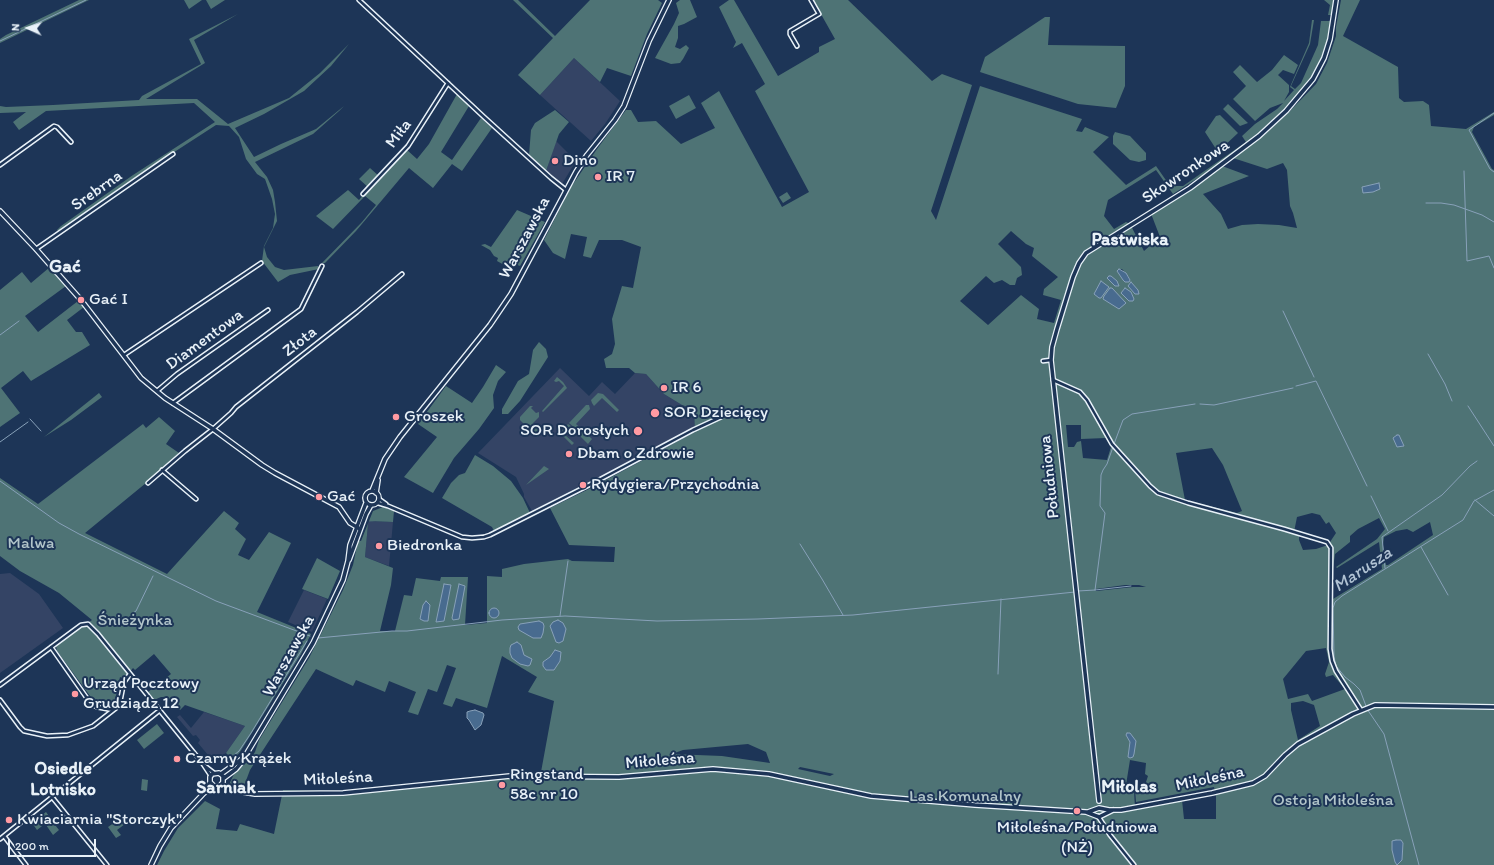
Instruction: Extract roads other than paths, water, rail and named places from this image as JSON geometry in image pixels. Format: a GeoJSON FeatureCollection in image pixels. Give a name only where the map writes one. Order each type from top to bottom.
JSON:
{"type":"FeatureCollection","features":[{"type":"Feature","properties":{"kind":"street"},"geometry":{"type":"LineString","coordinates":[[359,0],[551,178],[566,190]]}},
{"type":"Feature","properties":{"kind":"street","name":"Warszawska"},"geometry":{"type":"LineString","coordinates":[[372,491],[385,459],[400,437],[502,308],[582,163],[624,106],[649,41],[669,0]]}},
{"type":"Feature","properties":{"kind":"street"},"geometry":{"type":"LineString","coordinates":[[797,46],[790,34],[790,31],[818,14],[811,0]]}},
{"type":"Feature","properties":{"kind":"street","name":"Skowronkowa"},"geometry":{"type":"LineString","coordinates":[[1051,360],[1052,344],[1069,290],[1079,263],[1086,253],[1191,188],[1236,154],[1286,111],[1313,79],[1320,67],[1328,49],[1336,0]]}},
{"type":"Feature","properties":{"kind":"street","name":"Miła"},"geometry":{"type":"LineString","coordinates":[[363,194],[408,146],[448,83]]}},
{"type":"Feature","properties":{"kind":"street"},"geometry":{"type":"LineString","coordinates":[[0,165],[56,126],[71,142]]}},
{"type":"Feature","properties":{"kind":"street","name":"Srebrna"},"geometry":{"type":"LineString","coordinates":[[36,249],[173,154]]}},
{"type":"Feature","properties":{"kind":"street"},"geometry":{"type":"LineString","coordinates":[[0,211],[81,300],[141,378],[173,403],[213,429],[274,473],[336,505],[350,523],[358,528]]}},
{"type":"Feature","properties":{"kind":"street"},"geometry":{"type":"LineString","coordinates":[[124,355],[261,263]]}},
{"type":"Feature","properties":{"kind":"street"},"geometry":{"type":"LineString","coordinates":[[173,403],[301,309],[322,266]]}},
{"type":"Feature","properties":{"kind":"street","name":"Złota"},"geometry":{"type":"LineString","coordinates":[[148,483],[213,429],[236,407],[357,312],[402,274]]}},
{"type":"Feature","properties":{"kind":"street","name":"Diamentowa"},"geometry":{"type":"LineString","coordinates":[[157,391],[177,374],[268,310]]}},
{"type":"Feature","properties":{"kind":"street"},"geometry":{"type":"LineString","coordinates":[[1043,361],[1051,360]]}},
{"type":"Feature","properties":{"kind":"street","name":"Południowa"},"geometry":{"type":"LineString","coordinates":[[1051,360],[1099,801]]}},
{"type":"Feature","properties":{"kind":"street"},"geometry":{"type":"LineString","coordinates":[[1052,380],[1080,392],[1087,400],[1112,444],[1150,486],[1158,492],[1188,503],[1316,538],[1327,542],[1330,545],[1330,649],[1332,661],[1336,671],[1363,709]]}},
{"type":"Feature","properties":{"kind":"street"},"geometry":{"type":"LineString","coordinates":[[378,501],[371,505],[366,503],[366,495],[372,491],[376,493],[378,501],[455,535],[472,538],[484,537],[599,480],[692,430],[721,417]]}},
{"type":"Feature","properties":{"kind":"street"},"geometry":{"type":"LineString","coordinates":[[162,470],[196,499]]}},
{"type":"Feature","properties":{"kind":"street","name":"Warszawska"},"geometry":{"type":"LineString","coordinates":[[376,493],[379,473]]}},
{"type":"Feature","properties":{"kind":"street","name":"Warszawska"},"geometry":{"type":"LineString","coordinates":[[358,528],[366,503]]}},
{"type":"Feature","properties":{"kind":"street","name":"Warszawska"},"geometry":{"type":"LineString","coordinates":[[223,782],[236,769],[314,643],[340,586],[348,561],[350,545],[371,505]]}},
{"type":"Feature","properties":{"kind":"street"},"geometry":{"type":"LineString","coordinates":[[0,685],[81,625],[86,624],[92,627],[203,764],[213,774],[221,774],[223,782],[204,793],[171,828],[151,865]]}},
{"type":"Feature","properties":{"kind":"street"},"geometry":{"type":"LineString","coordinates":[[51,647],[91,704],[97,707],[113,710]]}},
{"type":"Feature","properties":{"kind":"street"},"geometry":{"type":"LineString","coordinates":[[0,700],[21,729],[27,732],[47,736],[74,734],[93,726],[113,710],[119,703],[124,682],[130,674]]}},
{"type":"Feature","properties":{"kind":"street","name":"Miłoleśna"},"geometry":{"type":"LineString","coordinates":[[1113,810],[1212,793],[1253,783],[1265,776],[1298,744],[1363,709],[1379,704],[1494,707]]}},
{"type":"Feature","properties":{"kind":"street"},"geometry":{"type":"LineString","coordinates":[[0,839],[160,710]]}},
{"type":"Feature","properties":{"kind":"street","name":"Warszawska"},"geometry":{"type":"LineString","coordinates":[[221,774],[243,758]]}},
{"type":"Feature","properties":{"kind":"street","name":"Miłoleśna"},"geometry":{"type":"LineString","coordinates":[[223,782],[234,790],[256,794],[343,793],[510,776],[619,777],[713,769],[769,774],[871,796],[975,805],[1086,812]]}},
{"type":"Feature","properties":{"kind":"street"},"geometry":{"type":"LineString","coordinates":[[204,793],[213,774]]}},
{"type":"Feature","properties":{"kind":"street"},"geometry":{"type":"LineString","coordinates":[[210,782],[214,786]]}},
{"type":"Feature","properties":{"kind":"street"},"geometry":{"type":"LineString","coordinates":[[52,797],[107,865]]}},
{"type":"Feature","properties":{"kind":"street"},"geometry":{"type":"LineString","coordinates":[[1099,801],[1104,824]]}},
{"type":"Feature","properties":{"kind":"street"},"geometry":{"type":"LineString","coordinates":[[1097,816],[1100,809]]}},
{"type":"Feature","properties":{"kind":"street"},"geometry":{"type":"LineString","coordinates":[[1086,812],[1100,809],[1113,810]]}},
{"type":"Feature","properties":{"kind":"street"},"geometry":{"type":"LineString","coordinates":[[1097,816],[1113,810]]}},
{"type":"Feature","properties":{"kind":"street"},"geometry":{"type":"LineString","coordinates":[[1086,812],[1097,816],[1134,865]]}},
{"type":"Feature","properties":{"kind":"street"},"geometry":{"type":"LineString","coordinates":[[4,836],[26,865]]}},
{"type":"Feature","properties":{"kind":"waterway"},"geometry":{"type":"LineString","coordinates":[[0,41],[86,0]]}},
{"type":"Feature","properties":{"kind":"waterway"},"geometry":{"type":"LineString","coordinates":[[1494,113],[1469,130],[1490,169],[1494,172]]}},
{"type":"Feature","properties":{"kind":"waterway"},"geometry":{"type":"LineString","coordinates":[[1464,171],[1467,261],[1489,256],[1494,268]]}},
{"type":"Feature","properties":{"kind":"waterway"},"geometry":{"type":"LineString","coordinates":[[1426,203],[1454,205],[1482,215],[1494,222]]}},
{"type":"Feature","properties":{"kind":"waterway"},"geometry":{"type":"LineString","coordinates":[[1283,311],[1314,377]]}},
{"type":"Feature","properties":{"kind":"waterway"},"geometry":{"type":"LineString","coordinates":[[0,335],[19,321]]}},
{"type":"Feature","properties":{"kind":"waterway"},"geometry":{"type":"LineString","coordinates":[[1428,354],[1445,384],[1452,401]]}},
{"type":"Feature","properties":{"kind":"waterway"},"geometry":{"type":"LineString","coordinates":[[1296,386],[1316,381],[1367,486]]}},
{"type":"Feature","properties":{"kind":"waterway"},"geometry":{"type":"LineString","coordinates":[[1200,404],[1214,405],[1293,388]]}},
{"type":"Feature","properties":{"kind":"waterway"},"geometry":{"type":"LineString","coordinates":[[1114,444],[1123,420],[1132,414],[1195,404]]}},
{"type":"Feature","properties":{"kind":"waterway"},"geometry":{"type":"LineString","coordinates":[[1468,406],[1494,446]]}},
{"type":"Feature","properties":{"kind":"waterway"},"geometry":{"type":"LineString","coordinates":[[30,419],[41,431]]}},
{"type":"Feature","properties":{"kind":"waterway"},"geometry":{"type":"LineString","coordinates":[[0,442],[28,422]]}},
{"type":"Feature","properties":{"kind":"waterway"},"geometry":{"type":"LineString","coordinates":[[1078,591],[1095,590],[1105,513],[1100,506],[1101,475],[1113,447]]}},
{"type":"Feature","properties":{"kind":"waterway"},"geometry":{"type":"LineString","coordinates":[[1385,568],[1382,537],[1442,495],[1470,466],[1477,461]]}},
{"type":"Feature","properties":{"kind":"waterway"},"geometry":{"type":"LineString","coordinates":[[0,481],[59,523],[79,534],[216,601],[310,636]]}},
{"type":"Feature","properties":{"kind":"waterway","name":"Marusza"},"geometry":{"type":"LineString","coordinates":[[1366,706],[1360,690],[1345,677],[1336,666],[1334,657],[1333,608],[1335,602],[1342,596],[1463,520],[1474,501],[1494,490]]}},
{"type":"Feature","properties":{"kind":"waterway"},"geometry":{"type":"LineString","coordinates":[[1371,496],[1388,531]]}},
{"type":"Feature","properties":{"kind":"waterway"},"geometry":{"type":"LineString","coordinates":[[1475,500],[1494,516]]}},
{"type":"Feature","properties":{"kind":"waterway"},"geometry":{"type":"LineString","coordinates":[[800,544],[843,615]]}},
{"type":"Feature","properties":{"kind":"waterway"},"geometry":{"type":"LineString","coordinates":[[1421,547],[1448,595]]}},
{"type":"Feature","properties":{"kind":"waterway"},"geometry":{"type":"LineString","coordinates":[[560,616],[568,561]]}},
{"type":"Feature","properties":{"kind":"waterway"},"geometry":{"type":"LineString","coordinates":[[133,613],[136,611],[153,576]]}},
{"type":"Feature","properties":{"kind":"waterway"},"geometry":{"type":"LineString","coordinates":[[1095,590],[1131,586]]}},
{"type":"Feature","properties":{"kind":"waterway"},"geometry":{"type":"LineString","coordinates":[[318,638],[407,631],[502,620],[565,616],[657,621],[853,615],[1075,592]]}},
{"type":"Feature","properties":{"kind":"waterway"},"geometry":{"type":"LineString","coordinates":[[998,674],[1001,599]]}},
{"type":"Feature","properties":{"kind":"waterway"},"geometry":{"type":"LineString","coordinates":[[233,756],[239,751],[251,733],[307,641]]}},
{"type":"Feature","properties":{"kind":"waterway","name":"Marusza"},"geometry":{"type":"LineString","coordinates":[[1367,709],[1384,734],[1419,865]]}},
{"type":"Feature","properties":{"kind":"place","name":"Dino"},"geometry":{"type":"Point","coordinates":[555,161]}},
{"type":"Feature","properties":{"kind":"place","name":"IR 7"},"geometry":{"type":"Point","coordinates":[598,177]}},
{"type":"Feature","properties":{"kind":"place","name":"Gać I"},"geometry":{"type":"Point","coordinates":[81,300]}},
{"type":"Feature","properties":{"kind":"place","name":"IR 6"},"geometry":{"type":"Point","coordinates":[664,388]}},
{"type":"Feature","properties":{"kind":"place","name":"SOR Dziecięcy"},"geometry":{"type":"Point","coordinates":[655,413]}},
{"type":"Feature","properties":{"kind":"place","name":"Groszek"},"geometry":{"type":"Point","coordinates":[396,417]}},
{"type":"Feature","properties":{"kind":"place","name":"SOR Dorosłych"},"geometry":{"type":"Point","coordinates":[638,431]}},
{"type":"Feature","properties":{"kind":"place","name":"Dbam o Zdrowie"},"geometry":{"type":"Point","coordinates":[569,454]}},
{"type":"Feature","properties":{"kind":"place","name":"Rydygiera/Przychodnia"},"geometry":{"type":"Point","coordinates":[583,485]}},
{"type":"Feature","properties":{"kind":"place","name":"Gać"},"geometry":{"type":"Point","coordinates":[319,497]}},
{"type":"Feature","properties":{"kind":"place","name":"Biedronka"},"geometry":{"type":"Point","coordinates":[379,546]}},
{"type":"Feature","properties":{"kind":"place","name":"Urząd Pocztowy Grudziądz 12"},"geometry":{"type":"Point","coordinates":[75,694]}},
{"type":"Feature","properties":{"kind":"place","name":"Czarny Krążek"},"geometry":{"type":"Point","coordinates":[177,759]}},
{"type":"Feature","properties":{"kind":"place","name":"Ringstand 58c nr 10"},"geometry":{"type":"Point","coordinates":[502,785]}},
{"type":"Feature","properties":{"kind":"place","name":"Miłoleśna/Południowa (NŻ)"},"geometry":{"type":"Point","coordinates":[1077,811]}},
{"type":"Feature","properties":{"kind":"place","name":"Kwiaciarnia \"Storczyk\""},"geometry":{"type":"Point","coordinates":[9,820]}},
{"type":"Feature","properties":{"kind":"district","name":"Pastwiska"},"geometry":{"type":"Point","coordinates":[1130,240]}},
{"type":"Feature","properties":{"kind":"district","name":"Gać"},"geometry":{"type":"Point","coordinates":[65,267]}},
{"type":"Feature","properties":{"kind":"district","name":"Osiedle Lotnisko"},"geometry":{"type":"Point","coordinates":[63,779]}},
{"type":"Feature","properties":{"kind":"district","name":"Miłolas"},"geometry":{"type":"Point","coordinates":[1129,787]}},
{"type":"Feature","properties":{"kind":"district","name":"Sarniak"},"geometry":{"type":"Point","coordinates":[226,788]}},
{"type":"Feature","properties":{"kind":"park label","name":"Malwa"},"geometry":{"type":"Point","coordinates":[31,544]}},
{"type":"Feature","properties":{"kind":"park label","name":"Śnieżynka"},"geometry":{"type":"Point","coordinates":[135,621]}},
{"type":"Feature","properties":{"kind":"park label","name":"Las Komunalny"},"geometry":{"type":"Point","coordinates":[965,797]}},
{"type":"Feature","properties":{"kind":"park label","name":"Ostoja Miłoleśna"},"geometry":{"type":"Point","coordinates":[1333,801]}}]}
